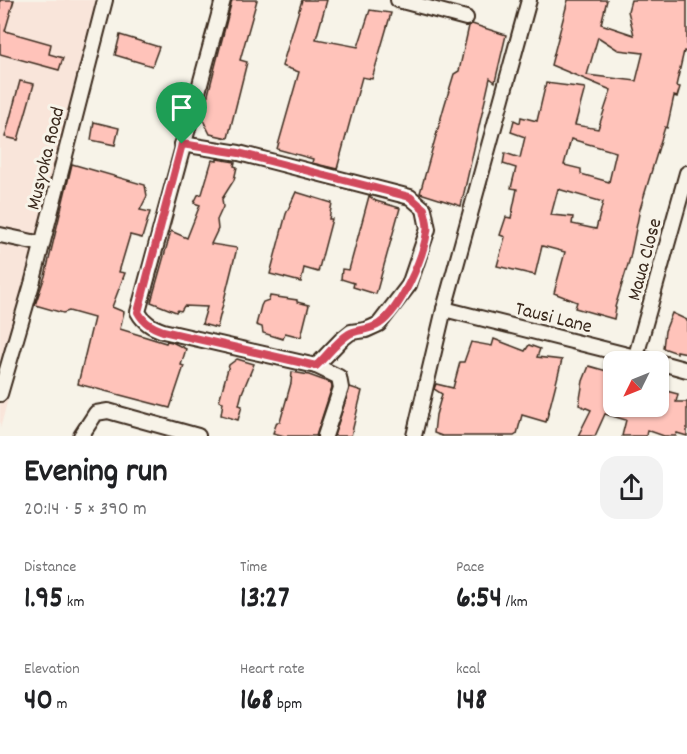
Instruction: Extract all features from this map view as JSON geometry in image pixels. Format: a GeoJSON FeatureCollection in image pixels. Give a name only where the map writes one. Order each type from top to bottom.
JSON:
{"type":"FeatureCollection","features":[{"type":"Feature","properties":{"kind":"street","name":"Musyoka Road"},"geometry":{"type":"LineString","coordinates":[[0,394],[42,244],[105,0]]}},
{"type":"Feature","properties":{"kind":"street"},"geometry":{"type":"LineString","coordinates":[[223,0],[138,312],[142,320],[163,331],[316,366],[339,377],[341,388],[325,436]]}},
{"type":"Feature","properties":{"kind":"street"},"geometry":{"type":"LineString","coordinates":[[398,0],[466,18]]}},
{"type":"Feature","properties":{"kind":"street"},"geometry":{"type":"LineString","coordinates":[[414,436],[444,309],[529,0]]}},
{"type":"Feature","properties":{"kind":"street"},"geometry":{"type":"LineString","coordinates":[[182,144],[239,153],[410,197],[424,209],[428,230],[409,285],[379,324],[366,330],[351,332],[316,366]]}},
{"type":"Feature","properties":{"kind":"street","name":"Maua Close"},"geometry":{"type":"LineString","coordinates":[[637,351],[687,173]]}},
{"type":"Feature","properties":{"kind":"street"},"geometry":{"type":"LineString","coordinates":[[0,235],[42,244]]}},
{"type":"Feature","properties":{"kind":"street","name":"Tausi Lane"},"geometry":{"type":"LineString","coordinates":[[444,309],[616,351]]}},
{"type":"Feature","properties":{"kind":"street","name":"Tausi Lane"},"geometry":{"type":"LineString","coordinates":[[669,365],[687,370]]}},
{"type":"Feature","properties":{"kind":"street"},"geometry":{"type":"LineString","coordinates":[[81,436],[96,413],[108,411],[198,436]]}},
{"type":"Feature","properties":{"kind":"shaded area"},"geometry":{"type":"Polygon","coordinates":[[[0,0],[114,0],[0,429],[0,0]]]}},
{"type":"Feature","properties":{"kind":"building"},"geometry":{"type":"Polygon","coordinates":[[[0,0],[14,0],[5,31],[51,44],[49,54],[63,58],[59,70],[0,54],[0,0]]]}},
{"type":"Feature","properties":{"kind":"building"},"geometry":{"type":"Polygon","coordinates":[[[232,0],[257,0],[240,60],[247,62],[228,138],[210,134],[202,118],[232,0]]]}},
{"type":"Feature","properties":{"kind":"building"},"geometry":{"type":"Polygon","coordinates":[[[302,0],[327,0],[316,39],[358,47],[370,10],[391,13],[372,79],[362,77],[337,169],[312,163],[313,159],[277,149],[299,72],[282,66],[302,0]]]}},
{"type":"Feature","properties":{"kind":"building"},"geometry":{"type":"Polygon","coordinates":[[[568,0],[607,0],[601,24],[634,35],[628,11],[631,0],[687,0],[687,52],[684,51],[676,86],[680,87],[677,97],[674,96],[667,128],[665,127],[640,209],[614,319],[575,308],[577,302],[554,293],[565,252],[542,246],[535,275],[497,266],[505,237],[500,235],[506,217],[511,218],[517,189],[511,188],[516,168],[503,164],[505,153],[520,158],[525,137],[511,132],[514,120],[520,123],[521,117],[537,121],[546,83],[585,88],[575,125],[598,129],[611,90],[551,65],[568,0]],[[598,37],[587,75],[636,81],[643,53],[618,50],[598,37]],[[571,139],[564,165],[581,169],[581,174],[609,182],[616,152],[571,139]],[[558,189],[551,215],[573,217],[572,224],[596,229],[603,202],[558,189]]]}},
{"type":"Feature","properties":{"kind":"building"},"geometry":{"type":"Polygon","coordinates":[[[472,24],[506,35],[495,82],[490,78],[461,206],[420,193],[454,74],[459,71],[469,26],[472,24]]]}},
{"type":"Feature","properties":{"kind":"building"},"geometry":{"type":"Polygon","coordinates":[[[120,35],[159,47],[152,66],[115,55],[120,35]]]}},
{"type":"Feature","properties":{"kind":"building"},"geometry":{"type":"Polygon","coordinates":[[[20,81],[34,84],[18,140],[5,137],[20,81]]]}},
{"type":"Feature","properties":{"kind":"building"},"geometry":{"type":"Polygon","coordinates":[[[94,122],[119,128],[115,145],[91,140],[94,122]]]}},
{"type":"Feature","properties":{"kind":"building"},"geometry":{"type":"Polygon","coordinates":[[[217,159],[235,162],[234,166],[237,167],[234,180],[222,199],[223,207],[217,220],[218,229],[211,244],[237,248],[217,328],[202,324],[207,307],[184,306],[181,311],[176,312],[151,302],[171,231],[187,238],[200,205],[194,203],[198,195],[202,194],[212,160],[217,161],[217,159]]]}},
{"type":"Feature","properties":{"kind":"building"},"geometry":{"type":"Polygon","coordinates":[[[72,164],[145,185],[147,196],[140,210],[150,212],[142,238],[130,235],[119,272],[125,273],[112,307],[124,312],[120,329],[166,343],[167,341],[172,342],[186,349],[181,365],[184,366],[170,408],[78,384],[94,318],[35,305],[45,276],[72,164]]]}},
{"type":"Feature","properties":{"kind":"building"},"geometry":{"type":"Polygon","coordinates":[[[296,192],[332,203],[329,219],[332,219],[318,272],[304,268],[301,282],[270,274],[286,214],[296,192]]]}},
{"type":"Feature","properties":{"kind":"building"},"geometry":{"type":"Polygon","coordinates":[[[369,196],[376,201],[400,208],[376,294],[353,287],[354,283],[341,279],[342,269],[349,270],[369,196]]]}},
{"type":"Feature","properties":{"kind":"building"},"geometry":{"type":"Polygon","coordinates":[[[270,296],[297,300],[297,302],[309,305],[301,337],[285,333],[283,339],[263,333],[262,327],[256,325],[261,306],[263,302],[269,300],[270,296]]]}},
{"type":"Feature","properties":{"kind":"building"},"geometry":{"type":"Polygon","coordinates":[[[672,313],[687,320],[687,353],[677,351],[677,353],[663,348],[665,331],[672,313]]]}},
{"type":"Feature","properties":{"kind":"building"},"geometry":{"type":"Polygon","coordinates":[[[494,339],[525,351],[529,345],[540,349],[537,357],[562,360],[546,422],[522,415],[517,434],[514,436],[442,436],[434,433],[442,394],[434,389],[436,384],[453,388],[460,362],[464,362],[471,342],[492,346],[494,339]]]}},
{"type":"Feature","properties":{"kind":"building"},"geometry":{"type":"Polygon","coordinates":[[[237,359],[254,364],[242,393],[239,405],[242,406],[238,420],[221,415],[223,402],[219,401],[229,365],[237,359]]]}},
{"type":"Feature","properties":{"kind":"building"},"geometry":{"type":"Polygon","coordinates":[[[589,366],[603,370],[604,417],[595,436],[578,436],[591,410],[579,405],[583,381],[589,366]]]}},
{"type":"Feature","properties":{"kind":"building"},"geometry":{"type":"Polygon","coordinates":[[[292,372],[331,383],[332,387],[316,436],[285,436],[273,433],[277,422],[280,422],[292,372]]]}},
{"type":"Feature","properties":{"kind":"building"},"geometry":{"type":"Polygon","coordinates":[[[350,387],[362,391],[351,436],[334,436],[350,387]]]}},
{"type":"Feature","properties":{"kind":"building"},"geometry":{"type":"Polygon","coordinates":[[[669,392],[678,394],[676,402],[687,402],[687,436],[677,433],[676,436],[664,436],[647,430],[646,436],[622,436],[626,420],[616,417],[669,417],[669,392]]]}},
{"type":"Feature","properties":{"kind":"route"},"geometry":{"type":"LineString","coordinates":[[182,144],[239,153],[410,197],[424,209],[428,230],[409,285],[387,316],[379,324],[366,330],[351,332],[316,366],[163,331],[142,320],[138,312],[182,144]]}}]}
